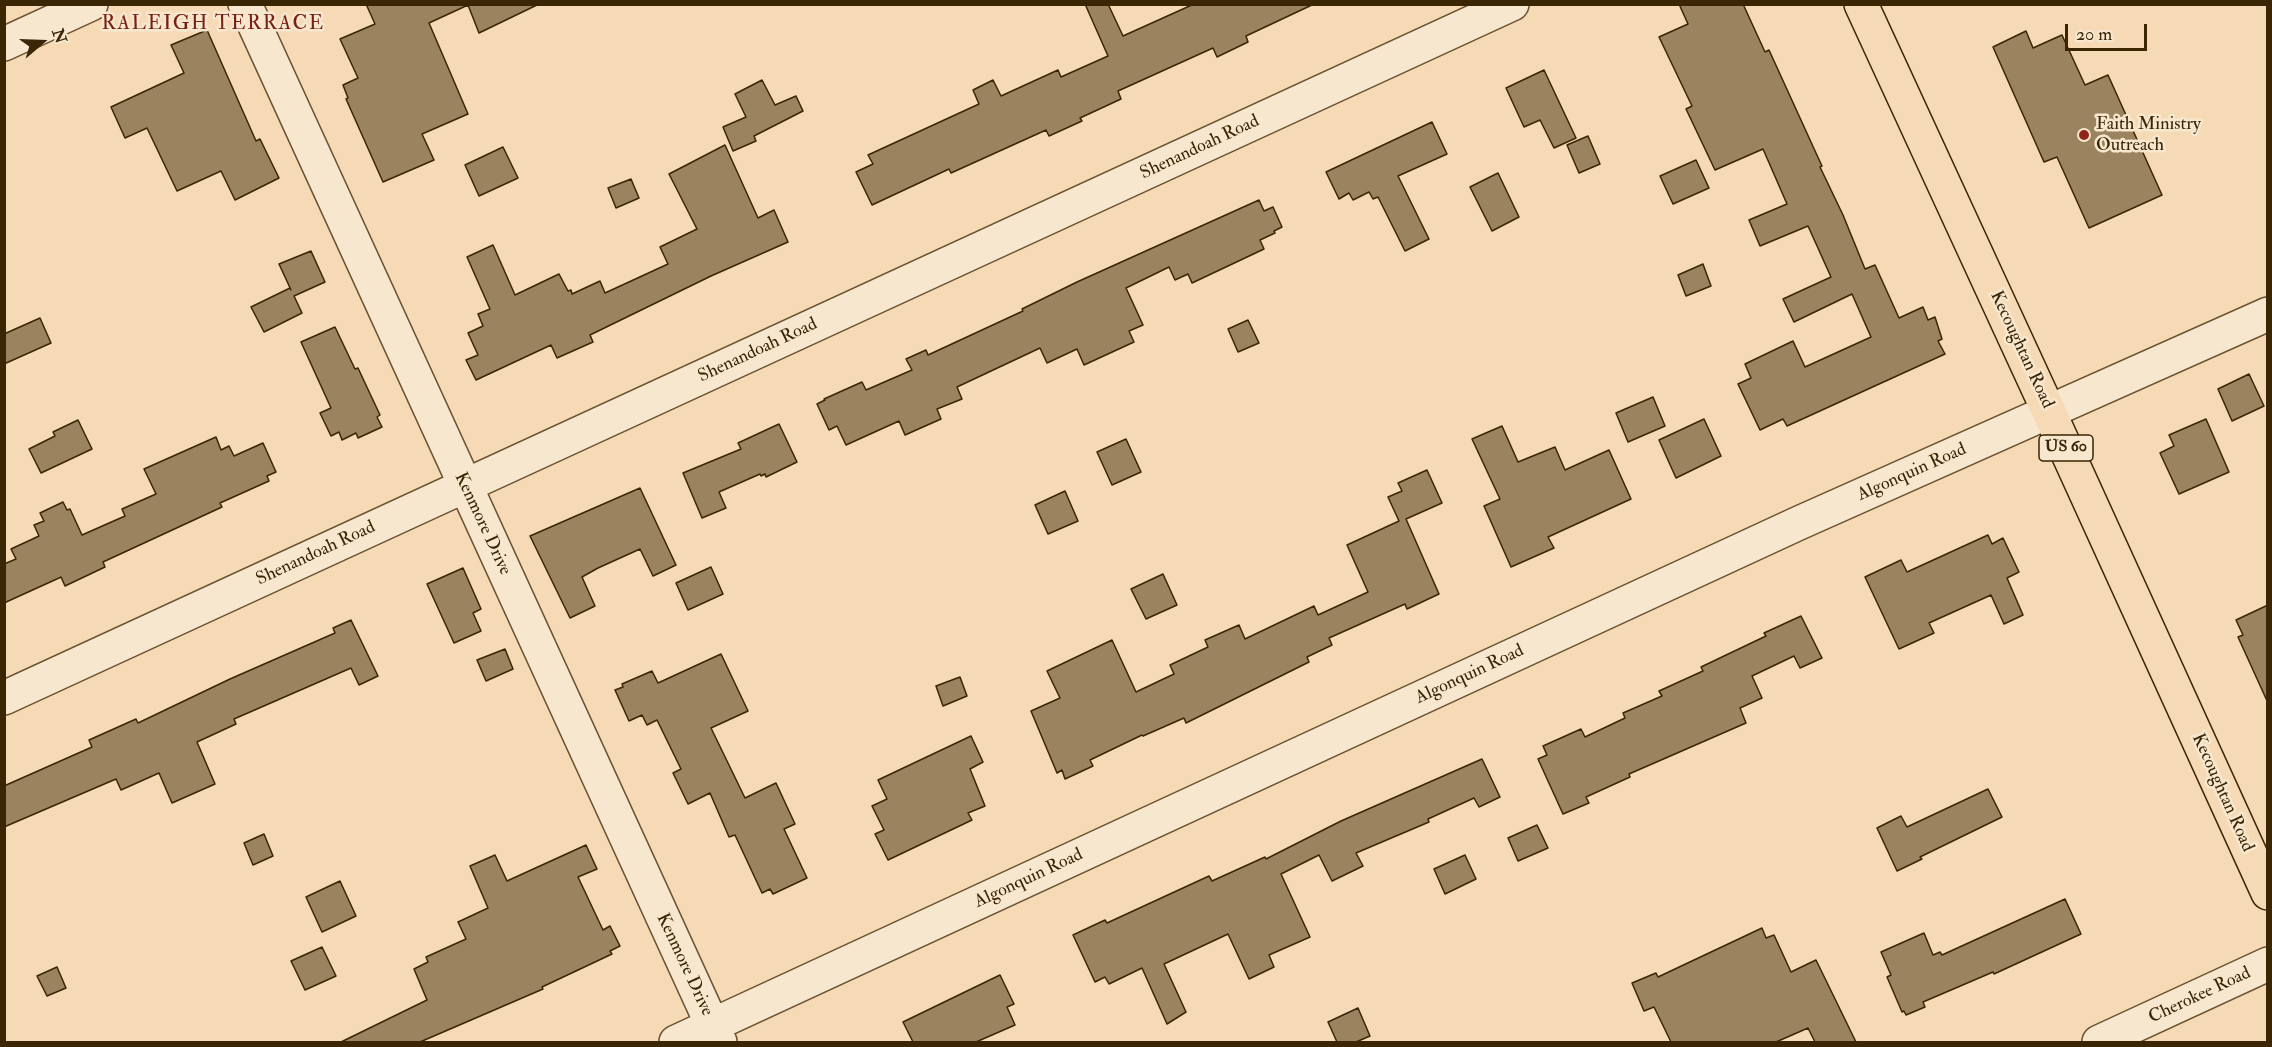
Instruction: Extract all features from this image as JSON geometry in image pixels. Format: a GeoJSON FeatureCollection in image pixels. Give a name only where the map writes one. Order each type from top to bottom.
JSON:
{"type":"FeatureCollection","features":[{"type":"Feature","properties":{"kind":"main road","name":"Kecoughtan Road"},"geometry":{"type":"LineString","coordinates":[[1862,4],[2268,893]]}},
{"type":"Feature","properties":{"kind":"street"},"geometry":{"type":"LineString","coordinates":[[4,44],[91,4]]}},
{"type":"Feature","properties":{"kind":"street","name":"Kenmore Drive"},"geometry":{"type":"LineString","coordinates":[[245,4],[716,1034]]}},
{"type":"Feature","properties":{"kind":"street","name":"Shenandoah Road"},"geometry":{"type":"LineString","coordinates":[[4,698],[1512,4]]}},
{"type":"Feature","properties":{"kind":"street","name":"Algonquin Road"},"geometry":{"type":"LineString","coordinates":[[676,1042],[716,1034],[1799,523],[2268,314]]}},
{"type":"Feature","properties":{"kind":"street","name":"Cherokee Road"},"geometry":{"type":"LineString","coordinates":[[2099,1042],[2268,964]]}},
{"type":"Feature","properties":{"kind":"building"},"geometry":{"type":"Polygon","coordinates":[[[366,4],[539,4],[479,33],[468,5],[429,23],[468,114],[422,134],[434,160],[383,182],[346,99],[348,98],[343,85],[358,78],[340,39],[375,24],[366,4]]]}},
{"type":"Feature","properties":{"kind":"building"},"geometry":{"type":"Polygon","coordinates":[[[1085,4],[1108,4],[1123,36],[1194,4],[1314,4],[1246,36],[1248,42],[1217,57],[1213,48],[1118,91],[1121,99],[1080,118],[1082,121],[1049,136],[1046,130],[951,173],[949,169],[872,205],[856,172],[873,164],[868,155],[979,104],[973,90],[993,80],[1001,96],[1058,70],[1061,77],[1108,56],[1085,4]]]}},
{"type":"Feature","properties":{"kind":"building"},"geometry":{"type":"Polygon","coordinates":[[[1679,4],[1743,4],[1765,52],[1769,50],[1822,166],[1820,167],[1865,269],[1875,265],[1899,318],[1923,307],[1928,320],[1935,317],[1942,339],[1938,341],[1945,354],[1787,426],[1783,419],[1760,430],[1738,384],[1751,378],[1745,364],[1793,341],[1805,367],[1871,337],[1852,294],[1794,322],[1783,299],[1831,277],[1808,226],[1760,246],[1749,220],[1787,204],[1763,149],[1715,170],[1686,109],[1692,106],[1659,37],[1688,24],[1679,4]]]}},
{"type":"Feature","properties":{"kind":"building"},"geometry":{"type":"Polygon","coordinates":[[[207,30],[256,141],[260,139],[279,178],[235,200],[221,171],[177,191],[147,128],[125,138],[111,107],[184,73],[171,45],[207,30]]]}},
{"type":"Feature","properties":{"kind":"building","name":"Faith Ministry Outreach"},"geometry":{"type":"Polygon","coordinates":[[[2026,31],[2033,48],[2062,35],[2085,85],[2108,75],[2162,195],[2089,228],[2057,157],[2044,162],[1993,47],[2026,31]]]}},
{"type":"Feature","properties":{"kind":"building"},"geometry":{"type":"Polygon","coordinates":[[[1544,70],[1576,138],[1554,148],[1540,120],[1524,127],[1506,88],[1544,70]]]}},
{"type":"Feature","properties":{"kind":"building"},"geometry":{"type":"Polygon","coordinates":[[[762,80],[775,105],[796,96],[803,111],[754,136],[756,141],[733,151],[723,127],[746,117],[735,94],[762,80]]]}},
{"type":"Feature","properties":{"kind":"building"},"geometry":{"type":"Polygon","coordinates":[[[1432,122],[1447,154],[1398,176],[1429,239],[1405,251],[1378,197],[1373,199],[1369,192],[1353,200],[1349,193],[1339,199],[1326,172],[1432,122]]]}},
{"type":"Feature","properties":{"kind":"building"},"geometry":{"type":"Polygon","coordinates":[[[1588,136],[1600,164],[1579,173],[1567,145],[1588,136]]]}},
{"type":"Feature","properties":{"kind":"building"},"geometry":{"type":"Polygon","coordinates":[[[725,145],[758,218],[774,210],[788,242],[711,276],[590,335],[593,342],[557,358],[551,345],[476,380],[466,360],[478,355],[468,333],[483,326],[478,314],[490,309],[467,257],[493,245],[515,295],[559,274],[572,294],[600,281],[605,293],[668,264],[660,247],[697,229],[669,174],[725,145]]]}},
{"type":"Feature","properties":{"kind":"building"},"geometry":{"type":"Polygon","coordinates":[[[503,147],[518,178],[479,196],[465,165],[503,147]]]}},
{"type":"Feature","properties":{"kind":"building"},"geometry":{"type":"Polygon","coordinates":[[[1696,160],[1709,188],[1673,204],[1660,176],[1696,160]]]}},
{"type":"Feature","properties":{"kind":"building"},"geometry":{"type":"Polygon","coordinates":[[[1498,173],[1519,217],[1492,231],[1470,187],[1498,173]]]}},
{"type":"Feature","properties":{"kind":"building"},"geometry":{"type":"Polygon","coordinates":[[[631,179],[639,198],[616,208],[608,188],[631,179]]]}},
{"type":"Feature","properties":{"kind":"building"},"geometry":{"type":"Polygon","coordinates":[[[1259,200],[1264,211],[1273,207],[1282,227],[1260,240],[1264,249],[1192,283],[1188,274],[1175,280],[1169,267],[1126,288],[1143,325],[1129,331],[1134,342],[1084,365],[1077,349],[1047,363],[1040,348],[957,387],[962,399],[937,409],[941,419],[905,435],[899,421],[846,445],[837,426],[829,430],[817,404],[824,399],[862,382],[866,390],[912,370],[906,359],[926,350],[928,355],[1023,311],[1022,309],[1077,282],[1259,200]]]}},
{"type":"Feature","properties":{"kind":"building"},"geometry":{"type":"Polygon","coordinates":[[[311,251],[325,282],[294,296],[302,313],[264,332],[251,307],[290,288],[291,290],[279,264],[311,251]]]}},
{"type":"Feature","properties":{"kind":"building"},"geometry":{"type":"Polygon","coordinates":[[[1703,264],[1711,286],[1686,296],[1678,275],[1703,264]]]}},
{"type":"Feature","properties":{"kind":"building"},"geometry":{"type":"Polygon","coordinates":[[[40,318],[51,343],[4,364],[4,334],[40,318]]]}},
{"type":"Feature","properties":{"kind":"building"},"geometry":{"type":"Polygon","coordinates":[[[1248,320],[1259,343],[1238,352],[1228,329],[1248,320]]]}},
{"type":"Feature","properties":{"kind":"building"},"geometry":{"type":"Polygon","coordinates":[[[335,327],[355,369],[358,368],[380,415],[377,417],[382,427],[358,438],[356,433],[342,440],[339,432],[331,436],[320,413],[331,408],[301,342],[335,327]]]}},
{"type":"Feature","properties":{"kind":"building"},"geometry":{"type":"Polygon","coordinates":[[[2249,374],[2264,406],[2232,421],[2218,389],[2249,374]]]}},
{"type":"Feature","properties":{"kind":"building"},"geometry":{"type":"Polygon","coordinates":[[[1653,397],[1665,426],[1628,442],[1616,413],[1653,397]]]}},
{"type":"Feature","properties":{"kind":"building"},"geometry":{"type":"Polygon","coordinates":[[[1704,419],[1721,456],[1676,478],[1659,440],[1704,419]]]}},
{"type":"Feature","properties":{"kind":"building"},"geometry":{"type":"Polygon","coordinates":[[[2206,419],[2229,472],[2179,494],[2160,453],[2174,446],[2169,435],[2206,419]]]}},
{"type":"Feature","properties":{"kind":"building"},"geometry":{"type":"Polygon","coordinates":[[[78,420],[92,449],[41,473],[29,449],[55,436],[53,432],[78,420]]]}},
{"type":"Feature","properties":{"kind":"building"},"geometry":{"type":"Polygon","coordinates":[[[779,424],[797,462],[766,477],[765,474],[761,476],[760,474],[719,492],[726,508],[702,518],[683,473],[741,449],[738,443],[779,424]]]}},
{"type":"Feature","properties":{"kind":"building"},"geometry":{"type":"Polygon","coordinates":[[[1502,426],[1518,462],[1555,447],[1565,470],[1609,450],[1631,499],[1548,537],[1554,548],[1511,567],[1484,506],[1500,499],[1472,439],[1502,426]]]}},
{"type":"Feature","properties":{"kind":"building"},"geometry":{"type":"Polygon","coordinates":[[[216,437],[221,450],[229,446],[234,456],[263,443],[276,472],[267,476],[269,481],[220,503],[222,507],[103,562],[105,567],[65,586],[61,577],[4,603],[4,564],[16,559],[11,549],[39,536],[34,525],[44,521],[40,513],[63,502],[67,510],[70,509],[82,535],[125,516],[122,509],[156,494],[144,469],[216,437]]]}},
{"type":"Feature","properties":{"kind":"building"},"geometry":{"type":"Polygon","coordinates":[[[1126,439],[1141,472],[1112,485],[1097,452],[1126,439]]]}},
{"type":"Feature","properties":{"kind":"building"},"geometry":{"type":"Polygon","coordinates":[[[1427,470],[1442,503],[1406,519],[1439,594],[1407,609],[1405,604],[1329,638],[1332,645],[1307,657],[1309,662],[1186,723],[1184,718],[1142,735],[1090,760],[1093,766],[1065,779],[1062,770],[1057,773],[1031,711],[1060,698],[1047,671],[1112,640],[1136,692],[1174,674],[1170,665],[1208,647],[1205,640],[1239,625],[1245,639],[1314,606],[1318,615],[1368,592],[1347,545],[1399,521],[1388,497],[1402,491],[1398,483],[1427,470]]]}},
{"type":"Feature","properties":{"kind":"building"},"geometry":{"type":"Polygon","coordinates":[[[640,488],[676,565],[653,576],[640,549],[598,568],[582,577],[595,606],[570,618],[530,536],[640,488]]]}},
{"type":"Feature","properties":{"kind":"building"},"geometry":{"type":"Polygon","coordinates":[[[1065,491],[1078,521],[1048,534],[1035,505],[1065,491]]]}},
{"type":"Feature","properties":{"kind":"building"},"geometry":{"type":"Polygon","coordinates":[[[1988,535],[1992,544],[2003,538],[2019,572],[2007,578],[2023,615],[2004,624],[1991,595],[1929,623],[1934,633],[1899,649],[1865,577],[1901,560],[1907,572],[1988,535]]]}},
{"type":"Feature","properties":{"kind":"building"},"geometry":{"type":"Polygon","coordinates":[[[711,567],[723,594],[688,610],[676,583],[711,567]]]}},
{"type":"Feature","properties":{"kind":"building"},"geometry":{"type":"Polygon","coordinates":[[[463,568],[481,609],[473,613],[481,631],[454,643],[427,584],[463,568]]]}},
{"type":"Feature","properties":{"kind":"building"},"geometry":{"type":"Polygon","coordinates":[[[1163,574],[1177,605],[1146,619],[1131,589],[1163,574]]]}},
{"type":"Feature","properties":{"kind":"building"},"geometry":{"type":"Polygon","coordinates":[[[2268,605],[2268,703],[2238,637],[2243,635],[2236,620],[2268,605]]]}},
{"type":"Feature","properties":{"kind":"building"},"geometry":{"type":"Polygon","coordinates":[[[1801,616],[1822,658],[1800,668],[1794,656],[1752,676],[1762,698],[1740,708],[1746,723],[1629,774],[1630,777],[1586,797],[1589,803],[1563,814],[1538,759],[1547,755],[1543,746],[1581,729],[1585,737],[1625,718],[1623,713],[1662,696],[1659,691],[1703,671],[1701,667],[1766,636],[1764,633],[1801,616]]]}},
{"type":"Feature","properties":{"kind":"building"},"geometry":{"type":"Polygon","coordinates":[[[351,620],[378,676],[359,685],[351,668],[234,719],[236,724],[197,742],[215,784],[172,803],[159,773],[121,790],[116,779],[4,827],[4,786],[92,747],[89,740],[136,719],[138,723],[335,633],[333,628],[351,620]]]}},
{"type":"Feature","properties":{"kind":"building"},"geometry":{"type":"Polygon","coordinates":[[[505,649],[513,669],[486,681],[477,660],[505,649]]]}},
{"type":"Feature","properties":{"kind":"building"},"geometry":{"type":"Polygon","coordinates":[[[721,654],[748,711],[711,728],[745,798],[776,783],[795,824],[784,829],[807,878],[773,894],[770,889],[762,893],[735,835],[729,837],[710,793],[688,804],[673,773],[681,769],[657,720],[647,725],[642,715],[629,721],[615,690],[623,687],[622,684],[652,671],[658,683],[721,654]]]}},
{"type":"Feature","properties":{"kind":"building"},"geometry":{"type":"Polygon","coordinates":[[[960,677],[967,696],[943,706],[936,686],[960,677]]]}},
{"type":"Feature","properties":{"kind":"building"},"geometry":{"type":"Polygon","coordinates":[[[971,736],[983,762],[970,769],[985,806],[968,813],[972,820],[888,860],[875,834],[884,830],[872,806],[887,799],[878,780],[971,736]]]}},
{"type":"Feature","properties":{"kind":"building"},"geometry":{"type":"Polygon","coordinates":[[[1482,759],[1500,797],[1479,807],[1474,798],[1428,819],[1429,822],[1356,853],[1363,866],[1332,881],[1319,855],[1281,874],[1310,937],[1269,955],[1274,967],[1249,979],[1228,934],[1164,964],[1186,1012],[1167,1024],[1142,968],[1109,984],[1105,977],[1095,982],[1073,935],[1105,920],[1107,923],[1209,876],[1212,881],[1265,857],[1266,859],[1341,821],[1482,759]]]}},
{"type":"Feature","properties":{"kind":"building"},"geometry":{"type":"Polygon","coordinates":[[[1988,789],[2002,817],[1920,857],[1922,859],[1897,871],[1877,828],[1901,816],[1907,827],[1988,789]]]}},
{"type":"Feature","properties":{"kind":"building"},"geometry":{"type":"Polygon","coordinates":[[[1537,825],[1548,848],[1518,861],[1508,838],[1537,825]]]}},
{"type":"Feature","properties":{"kind":"building"},"geometry":{"type":"Polygon","coordinates":[[[264,834],[273,856],[253,865],[244,843],[264,834]]]}},
{"type":"Feature","properties":{"kind":"building"},"geometry":{"type":"Polygon","coordinates":[[[586,845],[597,869],[578,877],[603,930],[610,926],[620,946],[610,951],[612,954],[542,987],[543,989],[420,1042],[341,1042],[427,1000],[414,969],[428,962],[426,957],[466,939],[458,922],[488,908],[470,866],[495,855],[507,881],[586,845]]]}},
{"type":"Feature","properties":{"kind":"building"},"geometry":{"type":"Polygon","coordinates":[[[1465,855],[1476,879],[1445,894],[1434,869],[1465,855]]]}},
{"type":"Feature","properties":{"kind":"building"},"geometry":{"type":"Polygon","coordinates":[[[340,881],[356,916],[322,932],[306,897],[340,881]]]}},
{"type":"Feature","properties":{"kind":"building"},"geometry":{"type":"Polygon","coordinates":[[[2065,899],[2081,934],[1994,974],[1993,972],[1923,1002],[1925,1007],[1906,1015],[1904,1011],[1902,1012],[1887,977],[1891,975],[1881,952],[1924,933],[1933,955],[1940,952],[1942,955],[2065,899]]]}},
{"type":"Feature","properties":{"kind":"building"},"geometry":{"type":"Polygon","coordinates":[[[1762,928],[1766,938],[1774,935],[1791,972],[1816,960],[1856,1042],[1815,1042],[1808,1028],[1776,1042],[1671,1042],[1654,1007],[1644,1011],[1632,983],[1656,973],[1658,977],[1762,928]]]}},
{"type":"Feature","properties":{"kind":"building"},"geometry":{"type":"Polygon","coordinates":[[[322,947],[336,976],[305,990],[291,961],[322,947]]]}},
{"type":"Feature","properties":{"kind":"building"},"geometry":{"type":"Polygon","coordinates":[[[57,967],[66,988],[47,996],[37,976],[57,967]]]}},
{"type":"Feature","properties":{"kind":"building"},"geometry":{"type":"Polygon","coordinates":[[[1000,975],[1014,1004],[1007,1007],[1015,1025],[976,1042],[913,1042],[903,1022],[1000,975]]]}},
{"type":"Feature","properties":{"kind":"building"},"geometry":{"type":"Polygon","coordinates":[[[1358,1008],[1370,1036],[1356,1042],[1337,1042],[1328,1022],[1358,1008]]]}},
{"type":"Feature","properties":{"kind":"place","name":"Faith Ministry Outreach"},"geometry":{"type":"Point","coordinates":[2084,135]}},
{"type":"Feature","properties":{"kind":"district","name":"RALEIGH TERRACE"},"geometry":{"type":"Point","coordinates":[213,25]}}]}
